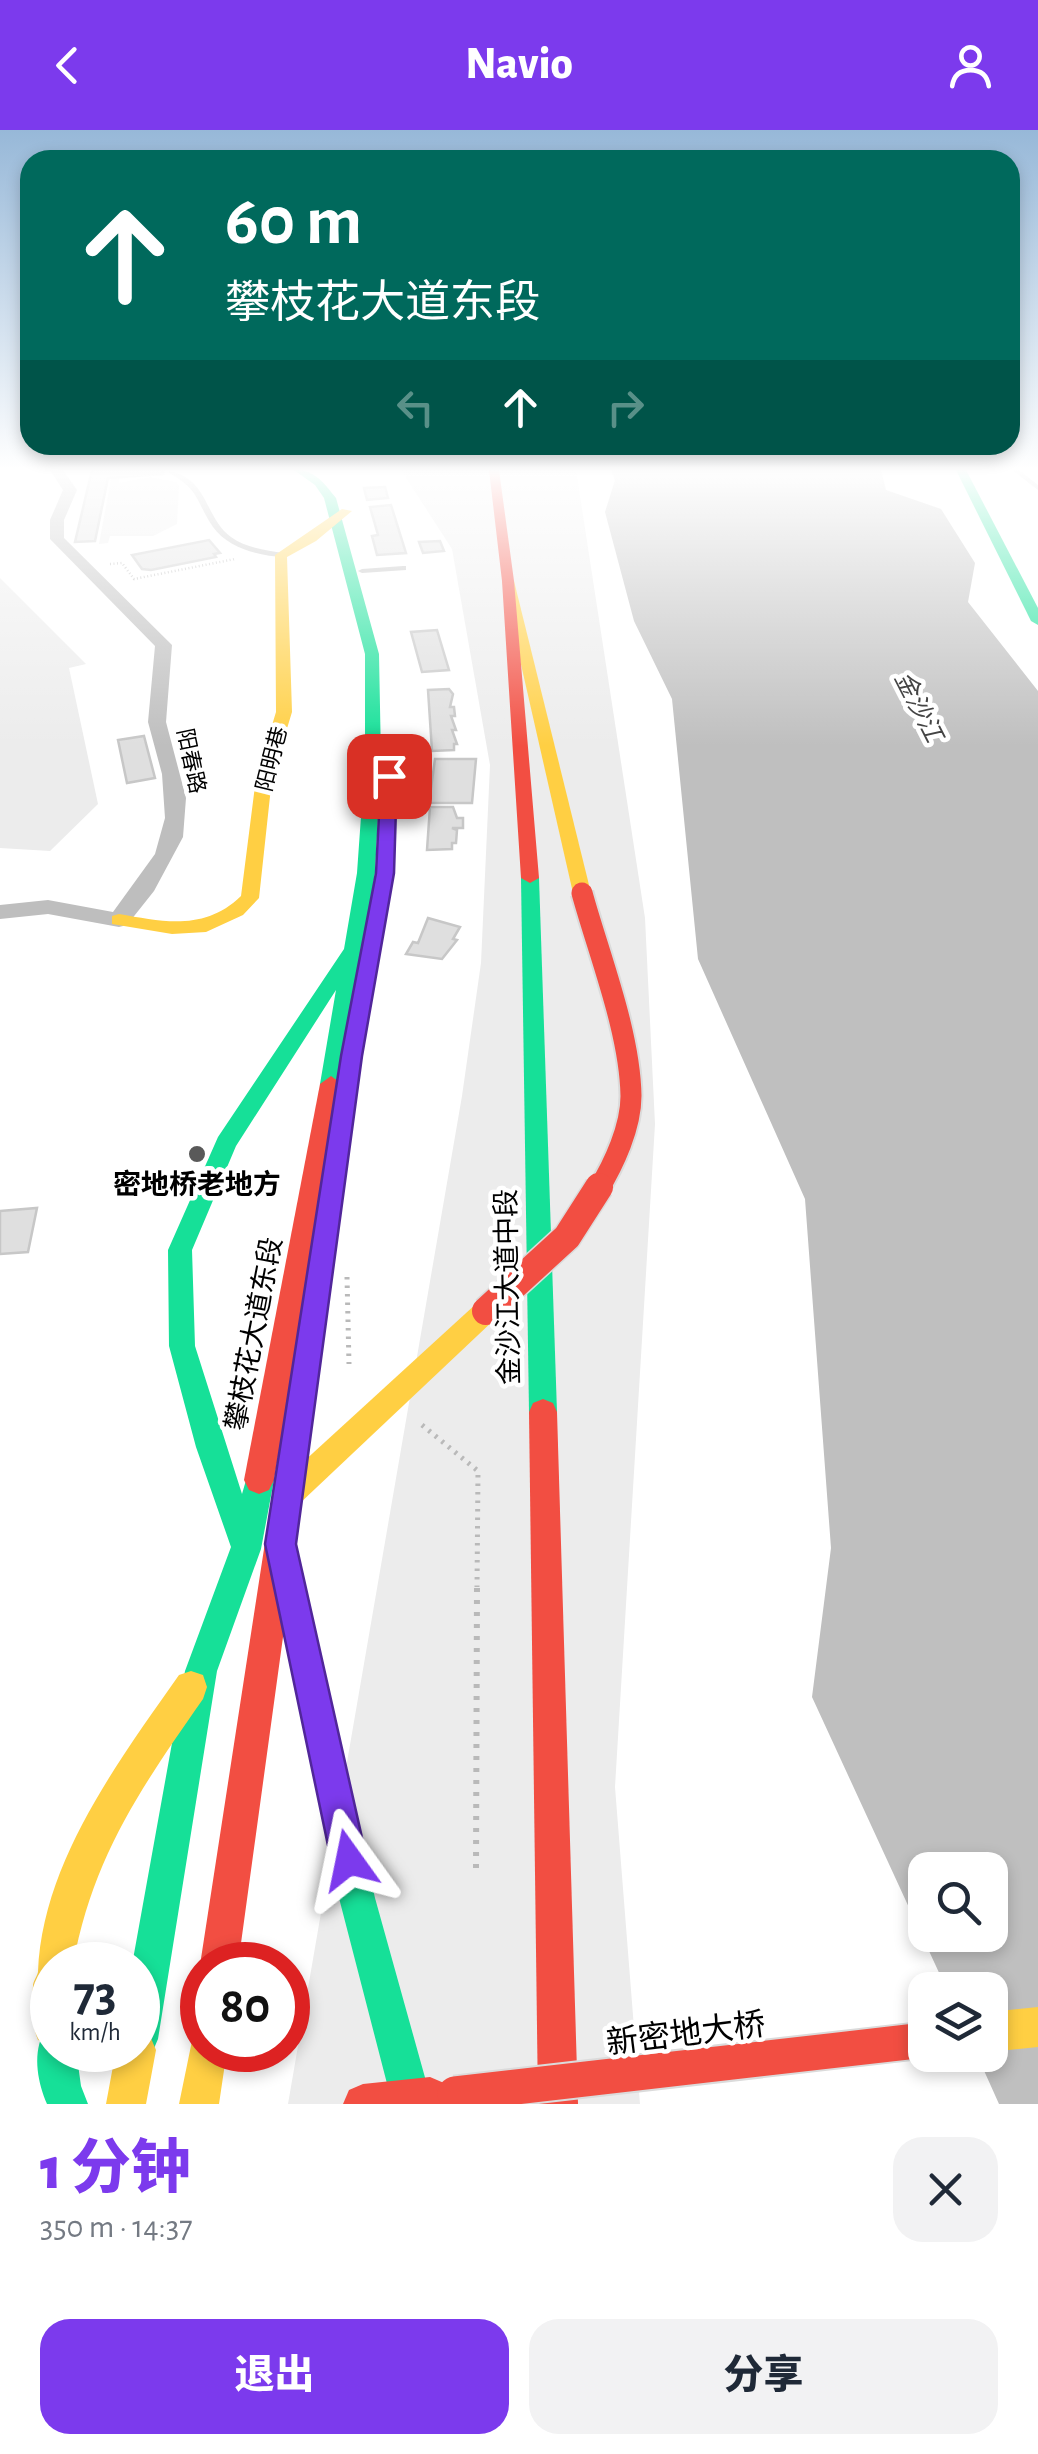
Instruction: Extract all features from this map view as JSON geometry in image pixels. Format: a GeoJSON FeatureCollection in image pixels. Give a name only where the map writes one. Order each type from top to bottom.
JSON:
{"type":"FeatureCollection","features":[{"type":"Feature","properties":{"kind":"main road","name":"阳明巷"},"geometry":{"type":"LineString","coordinates":[[119,920],[195,930],[222,925],[241,913],[250,898],[264,778],[284,712],[273,562]]}},
{"type":"Feature","properties":{"kind":"main road","name":"攀枝花大道东段"},"geometry":{"type":"LineString","coordinates":[[155,1942],[201,1671],[246,1548],[366,873],[374,706],[372,654],[352,562]]}},
{"type":"Feature","properties":{"kind":"main road","name":"攀枝花大道东段"},"geometry":{"type":"LineString","coordinates":[[315,1302],[352,1056],[385,873],[392,740],[390,689],[359,562]]}},
{"type":"Feature","properties":{"kind":"main road"},"geometry":{"type":"LineString","coordinates":[[288,1495],[567,1238],[614,1164],[631,1098],[622,1038],[514,622],[506,562]]}},
{"type":"Feature","properties":{"kind":"main road"},"geometry":{"type":"LineString","coordinates":[[1008,562],[1038,621]]}},
{"type":"Feature","properties":{"kind":"main road","name":"金沙江大道中段"},"geometry":{"type":"LineString","coordinates":[[514,622],[531,890],[558,2104]]}},
{"type":"Feature","properties":{"kind":"main road"},"geometry":{"type":"LineString","coordinates":[[246,1548],[210,1447],[182,1346],[180,1250],[226,1143],[353,949]]}},
{"type":"Feature","properties":{"kind":"main road"},"geometry":{"type":"LineString","coordinates":[[222,1942],[293,1456]]}},
{"type":"Feature","properties":{"kind":"main road"},"geometry":{"type":"LineString","coordinates":[[280,1544],[357,1898],[411,2099]]}},
{"type":"Feature","properties":{"kind":"main road"},"geometry":{"type":"LineString","coordinates":[[56,1942],[57,1922],[84,1846],[201,1671]]}},
{"type":"Feature","properties":{"kind":"main road"},"geometry":{"type":"LineString","coordinates":[[1008,2030],[1038,2027]]}},
{"type":"Feature","properties":{"kind":"main road","name":"新密地大桥"},"geometry":{"type":"LineString","coordinates":[[363,2104],[908,2042]]}},
{"type":"Feature","properties":{"kind":"main road"},"geometry":{"type":"LineString","coordinates":[[59,2072],[68,2104]]}},
{"type":"Feature","properties":{"kind":"main road"},"geometry":{"type":"LineString","coordinates":[[126,2104],[132,2072]]}},
{"type":"Feature","properties":{"kind":"main road"},"geometry":{"type":"LineString","coordinates":[[199,2104],[203,2072]]}},
{"type":"Feature","properties":{"kind":"street","name":"阳春路"},"geometry":{"type":"LineString","coordinates":[[81,562],[154,632],[163,645],[166,660],[158,723],[176,795],[173,843],[158,872],[119,920]]}},
{"type":"Feature","properties":{"kind":"street"},"geometry":{"type":"LineString","coordinates":[[0,912],[48,908],[119,920]]}},
{"type":"Feature","properties":{"kind":"lane"},"geometry":{"type":"LineString","coordinates":[[362,571],[403,568]]}},
{"type":"Feature","properties":{"kind":"path"},"geometry":{"type":"LineString","coordinates":[[85,566],[121,562]]}},
{"type":"Feature","properties":{"kind":"path"},"geometry":{"type":"LineString","coordinates":[[122,562],[134,579],[227,562]]}},
{"type":"Feature","properties":{"kind":"path"},"geometry":{"type":"LineString","coordinates":[[347,1276],[348,1364]]}},
{"type":"Feature","properties":{"kind":"path"},"geometry":{"type":"LineString","coordinates":[[419,1422],[478,1472],[476,1868]]}},
{"type":"Feature","properties":{"kind":"shaded area"},"geometry":{"type":"Polygon","coordinates":[[[454,562],[590,562],[645,918],[655,1124],[615,1787],[640,2104],[288,2104],[294,2072],[310,2072],[310,1977],[462,1096],[481,963],[490,765],[454,562]]]}},
{"type":"Feature","properties":{"kind":"shaded area"},"geometry":{"type":"Polygon","coordinates":[[[0,578],[86,664],[69,668],[98,804],[50,851],[0,848],[0,578]]]}},
{"type":"Feature","properties":{"kind":"water","name":"金沙江"},"geometry":{"type":"Polygon","coordinates":[[[618,562],[974,562],[968,602],[1038,691],[1038,2104],[999,2104],[985,2072],[1008,2072],[1008,1972],[939,1972],[929,1952],[1008,1952],[1008,1852],[908,1852],[908,1905],[812,1697],[831,1548],[805,1199],[698,959],[672,699],[634,621],[618,562]]]}},
{"type":"Feature","properties":{"kind":"building"},"geometry":{"type":"Polygon","coordinates":[[[137,562],[190,562],[151,570],[142,569],[137,562]]]}},
{"type":"Feature","properties":{"kind":"building"},"geometry":{"type":"Polygon","coordinates":[[[437,630],[449,670],[422,672],[411,632],[437,630]]]}},
{"type":"Feature","properties":{"kind":"building"},"geometry":{"type":"Polygon","coordinates":[[[449,689],[453,694],[450,707],[454,707],[455,716],[451,716],[456,730],[452,730],[457,744],[454,750],[432,751],[428,690],[449,689]]]}},
{"type":"Feature","properties":{"kind":"building"},"geometry":{"type":"Polygon","coordinates":[[[144,736],[155,778],[127,783],[118,740],[144,736]]]}},
{"type":"Feature","properties":{"kind":"building"},"geometry":{"type":"Polygon","coordinates":[[[435,759],[476,759],[472,803],[429,803],[435,759]]]}},
{"type":"Feature","properties":{"kind":"building"},"geometry":{"type":"Polygon","coordinates":[[[430,807],[453,807],[457,818],[463,818],[463,828],[452,828],[457,830],[452,849],[427,850],[430,807]]]}},
{"type":"Feature","properties":{"kind":"building"},"geometry":{"type":"Polygon","coordinates":[[[428,918],[460,927],[453,939],[457,940],[442,959],[406,954],[413,942],[418,943],[428,918]]]}},
{"type":"Feature","properties":{"kind":"building"},"geometry":{"type":"Polygon","coordinates":[[[37,1208],[28,1252],[0,1254],[0,1211],[37,1208]]]}},
{"type":"Feature","properties":{"kind":"traffic: fast"},"geometry":{"type":"LineString","coordinates":[[331,1084],[366,873],[373,760],[372,654],[347,562]]}},
{"type":"Feature","properties":{"kind":"traffic: fast"},"geometry":{"type":"LineString","coordinates":[[1008,562],[1038,621]]}},
{"type":"Feature","properties":{"kind":"traffic: fast"},"geometry":{"type":"LineString","coordinates":[[530,878],[543,1412]]}},
{"type":"Feature","properties":{"kind":"traffic: fast"},"geometry":{"type":"LineString","coordinates":[[243,1539],[210,1447],[182,1346],[180,1250],[226,1143],[352,951]]}},
{"type":"Feature","properties":{"kind":"traffic: fast"},"geometry":{"type":"LineString","coordinates":[[155,1942],[201,1671],[246,1549],[259,1480]]}},
{"type":"Feature","properties":{"kind":"traffic: fast"},"geometry":{"type":"LineString","coordinates":[[288,1577],[357,1898],[411,2099]]}},
{"type":"Feature","properties":{"kind":"traffic: fast"},"geometry":{"type":"LineString","coordinates":[[59,2072],[68,2104]]}},
{"type":"Feature","properties":{"kind":"traffic: slow"},"geometry":{"type":"LineString","coordinates":[[119,920],[172,928],[206,926],[222,920],[250,898],[264,778],[284,712],[281,562]]}},
{"type":"Feature","properties":{"kind":"traffic: slow"},"geometry":{"type":"LineString","coordinates":[[508,581],[582,893]]}},
{"type":"Feature","properties":{"kind":"traffic: slow"},"geometry":{"type":"LineString","coordinates":[[288,1495],[486,1311]]}},
{"type":"Feature","properties":{"kind":"traffic: slow"},"geometry":{"type":"LineString","coordinates":[[59,1942],[73,1887],[105,1818],[191,1687]]}},
{"type":"Feature","properties":{"kind":"traffic: slow"},"geometry":{"type":"LineString","coordinates":[[1008,2030],[1038,2027]]}},
{"type":"Feature","properties":{"kind":"traffic: slow"},"geometry":{"type":"LineString","coordinates":[[126,2104],[132,2072]]}},
{"type":"Feature","properties":{"kind":"traffic: slow"},"geometry":{"type":"LineString","coordinates":[[199,2104],[204,2072]]}},
{"type":"Feature","properties":{"kind":"traffic: jam"},"geometry":{"type":"LineString","coordinates":[[506,562],[530,878]]}},
{"type":"Feature","properties":{"kind":"traffic: jam"},"geometry":{"type":"LineString","coordinates":[[486,1311],[567,1237],[614,1164],[631,1098],[622,1038],[582,893]]}},
{"type":"Feature","properties":{"kind":"traffic: jam"},"geometry":{"type":"LineString","coordinates":[[259,1480],[331,1084]]}},
{"type":"Feature","properties":{"kind":"traffic: jam"},"geometry":{"type":"LineString","coordinates":[[543,1412],[558,2104]]}},
{"type":"Feature","properties":{"kind":"traffic: jam"},"geometry":{"type":"LineString","coordinates":[[222,1942],[289,1484]]}},
{"type":"Feature","properties":{"kind":"traffic: jam"},"geometry":{"type":"LineString","coordinates":[[455,2094],[908,2042]]}},
{"type":"Feature","properties":{"kind":"traffic: jam"},"geometry":{"type":"LineString","coordinates":[[363,2104],[430,2097]]}},
{"type":"Feature","properties":{"kind":"place","name":"密地桥老地方"},"geometry":{"type":"Point","coordinates":[197,1154]}},
{"type":"Feature","properties":{"kind":"route"},"geometry":{"type":"LineString","coordinates":[[349,1860],[280,1544],[352,1056],[385,873],[389,776]]}}]}
